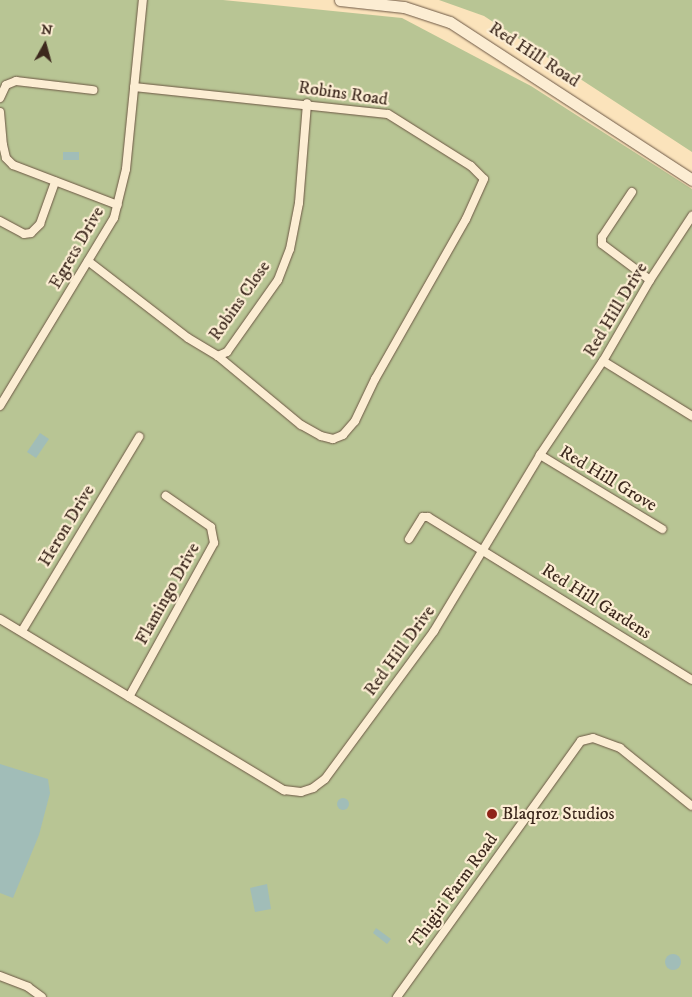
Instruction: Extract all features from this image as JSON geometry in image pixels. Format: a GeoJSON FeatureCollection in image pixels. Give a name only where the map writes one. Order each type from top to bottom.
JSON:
{"type":"FeatureCollection","features":[{"type":"Feature","properties":{"kind":"main road","name":"Red Hill Road"},"geometry":{"type":"LineString","coordinates":[[347,0],[404,6],[450,22],[692,180]]}},
{"type":"Feature","properties":{"kind":"street","name":"Egrets Drive"},"geometry":{"type":"LineString","coordinates":[[0,406],[88,261],[118,205],[126,169],[143,0]]}},
{"type":"Feature","properties":{"kind":"street"},"geometry":{"type":"LineString","coordinates":[[0,98],[6,85],[16,81],[93,90]]}},
{"type":"Feature","properties":{"kind":"street","name":"Robins Road"},"geometry":{"type":"LineString","coordinates":[[134,87],[367,109],[398,117],[479,172],[484,179],[466,219],[375,379],[355,422],[343,435],[333,439],[321,436],[301,425],[218,356]]}},
{"type":"Feature","properties":{"kind":"street","name":"Robins Close"},"geometry":{"type":"LineString","coordinates":[[88,261],[188,338],[218,356],[227,352],[278,280],[290,249],[299,203],[307,103]]}},
{"type":"Feature","properties":{"kind":"street"},"geometry":{"type":"LineString","coordinates":[[0,112],[6,158],[13,165],[118,205]]}},
{"type":"Feature","properties":{"kind":"street"},"geometry":{"type":"LineString","coordinates":[[0,221],[24,234],[31,233],[40,224],[55,182]]}},
{"type":"Feature","properties":{"kind":"street"},"geometry":{"type":"LineString","coordinates":[[632,192],[602,237],[602,244],[650,280]]}},
{"type":"Feature","properties":{"kind":"street","name":"Red Hill Drive"},"geometry":{"type":"LineString","coordinates":[[0,619],[284,790],[306,791],[325,779],[434,631],[484,551],[540,455],[603,361],[650,280],[692,216]]}},
{"type":"Feature","properties":{"kind":"street"},"geometry":{"type":"LineString","coordinates":[[603,361],[692,416]]}},
{"type":"Feature","properties":{"kind":"street","name":"Heron Drive"},"geometry":{"type":"LineString","coordinates":[[22,632],[139,437]]}},
{"type":"Feature","properties":{"kind":"street","name":"Red Hill Grove"},"geometry":{"type":"LineString","coordinates":[[540,455],[662,529]]}},
{"type":"Feature","properties":{"kind":"street","name":"Flamingo Drive"},"geometry":{"type":"LineString","coordinates":[[129,697],[214,543],[211,527],[166,496]]}},
{"type":"Feature","properties":{"kind":"street","name":"Red Hill Gardens"},"geometry":{"type":"LineString","coordinates":[[409,539],[423,517],[428,517],[692,680]]}},
{"type":"Feature","properties":{"kind":"street","name":"Thigiri Farm Road"},"geometry":{"type":"LineString","coordinates":[[397,997],[581,741],[593,738],[620,748],[692,806]]}},
{"type":"Feature","properties":{"kind":"street"},"geometry":{"type":"LineString","coordinates":[[0,976],[28,987],[42,997]]}},
{"type":"Feature","properties":{"kind":"green space"},"geometry":{"type":"Polygon","coordinates":[[[0,0],[223,0],[402,18],[531,86],[692,189],[692,997],[0,997],[0,0]]]}},
{"type":"Feature","properties":{"kind":"green space"},"geometry":{"type":"Polygon","coordinates":[[[439,0],[692,0],[692,152],[484,16],[439,0]]]}},
{"type":"Feature","properties":{"kind":"water"},"geometry":{"type":"Polygon","coordinates":[[[63,152],[79,152],[79,160],[63,160],[63,152]]]}},
{"type":"Feature","properties":{"kind":"water"},"geometry":{"type":"Polygon","coordinates":[[[40,433],[49,439],[36,458],[27,452],[40,433]]]}},
{"type":"Feature","properties":{"kind":"water"},"geometry":{"type":"Polygon","coordinates":[[[0,764],[48,779],[50,793],[39,835],[13,898],[0,893],[0,764]]]}},
{"type":"Feature","properties":{"kind":"water"},"geometry":{"type":"Polygon","coordinates":[[[343,798],[349,804],[343,810],[337,804],[343,798]]]}},
{"type":"Feature","properties":{"kind":"water"},"geometry":{"type":"Polygon","coordinates":[[[267,884],[271,909],[255,912],[250,888],[267,884]]]}},
{"type":"Feature","properties":{"kind":"water"},"geometry":{"type":"Polygon","coordinates":[[[376,928],[391,939],[387,944],[373,933],[376,928]]]}},
{"type":"Feature","properties":{"kind":"water"},"geometry":{"type":"Polygon","coordinates":[[[673,954],[681,962],[673,970],[665,962],[673,954]]]}},
{"type":"Feature","properties":{"kind":"place","name":"Blaqroz Studios"},"geometry":{"type":"Point","coordinates":[492,814]}}]}
